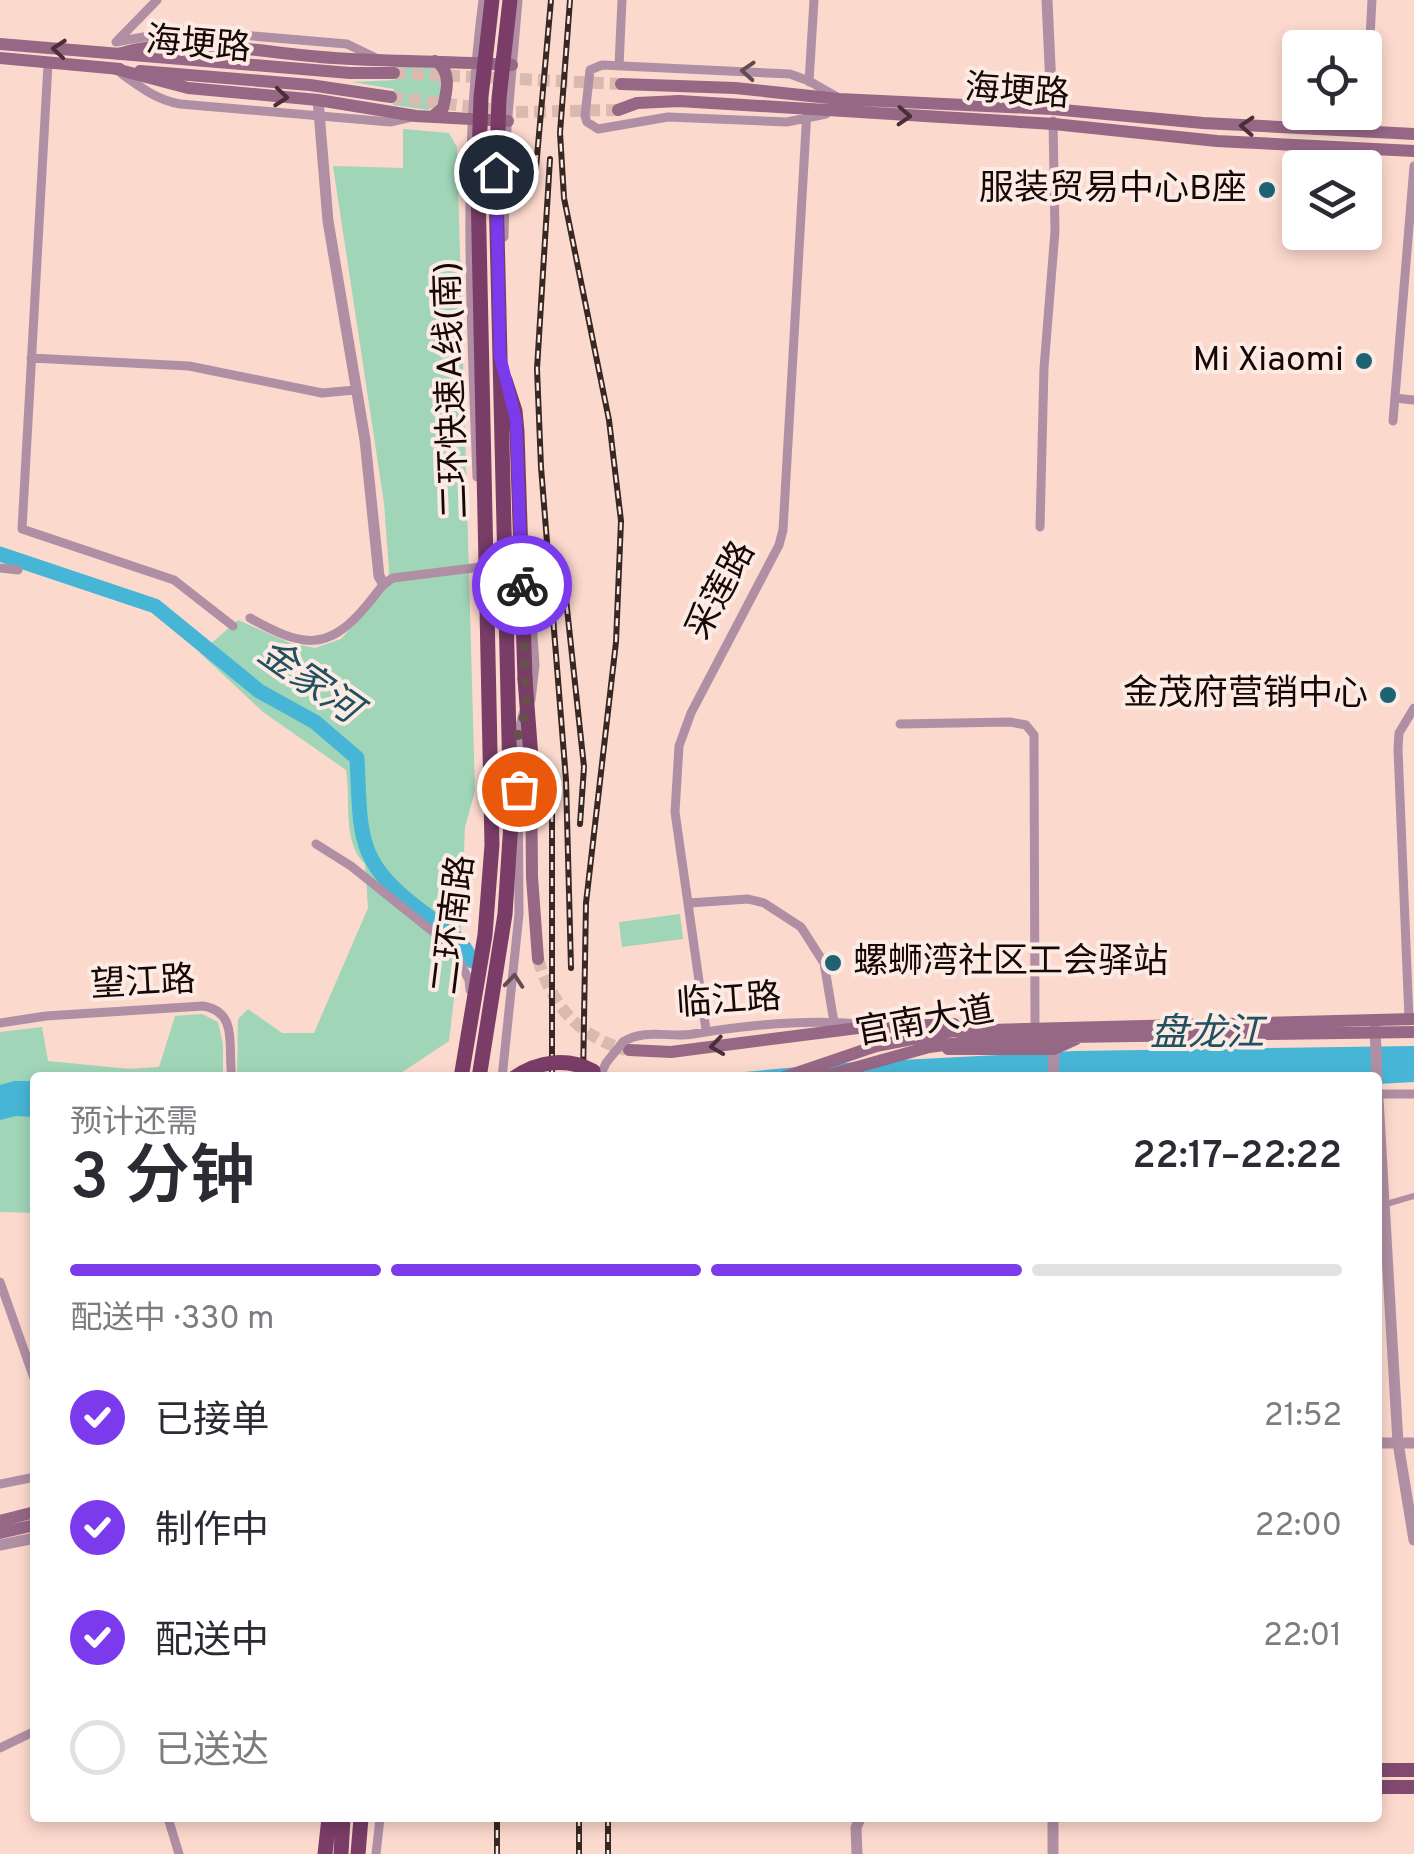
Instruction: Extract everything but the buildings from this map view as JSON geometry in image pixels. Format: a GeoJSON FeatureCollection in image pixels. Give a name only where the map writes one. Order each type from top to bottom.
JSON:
{"type":"FeatureCollection","features":[{"type":"Feature","properties":{"kind":"highway","name":"二环快速A线(南)"},"geometry":{"type":"LineString","coordinates":[[467,1072],[492,846],[478,188],[482,96],[494,0]]}},
{"type":"Feature","properties":{"kind":"highway"},"geometry":{"type":"LineString","coordinates":[[467,1072],[502,937],[510,846],[496,156],[509,0]]}},
{"type":"Feature","properties":{"kind":"highway"},"geometry":{"type":"LineString","coordinates":[[500,342],[517,432],[525,679],[532,758]]}},
{"type":"Feature","properties":{"kind":"highway"},"geometry":{"type":"LineString","coordinates":[[524,1072],[557,1062],[582,1065],[592,1072]]}},
{"type":"Feature","properties":{"kind":"highway"},"geometry":{"type":"LineString","coordinates":[[322,1854],[326,1822]]}},
{"type":"Feature","properties":{"kind":"highway"},"geometry":{"type":"LineString","coordinates":[[342,1854],[345,1822]]}},
{"type":"Feature","properties":{"kind":"highway"},"geometry":{"type":"LineString","coordinates":[[358,1850],[361,1822]]}},
{"type":"Feature","properties":{"kind":"main road","name":"二环南路"},"geometry":{"type":"LineString","coordinates":[[467,1072],[489,924],[496,822],[482,233],[494,0]]}},
{"type":"Feature","properties":{"kind":"main road","name":"二环南路"},"geometry":{"type":"LineString","coordinates":[[493,64],[509,0]]}},
{"type":"Feature","properties":{"kind":"main road","name":"海埂路"},"geometry":{"type":"LineString","coordinates":[[0,44],[350,73],[394,73]]}},
{"type":"Feature","properties":{"kind":"main road"},"geometry":{"type":"LineString","coordinates":[[115,55],[146,46],[185,45],[493,64]]}},
{"type":"Feature","properties":{"kind":"main road","name":"海埂路"},"geometry":{"type":"LineString","coordinates":[[0,58],[48,64],[115,55],[391,97]]}},
{"type":"Feature","properties":{"kind":"main road"},"geometry":{"type":"LineString","coordinates":[[115,55],[188,88],[318,100],[416,116],[489,120]]}},
{"type":"Feature","properties":{"kind":"main road"},"geometry":{"type":"LineString","coordinates":[[431,60],[444,67],[447,74],[443,108],[432,117]]}},
{"type":"Feature","properties":{"kind":"main road","name":"海埂路"},"geometry":{"type":"LineString","coordinates":[[621,84],[704,86],[838,106],[1217,141],[1414,151]]}},
{"type":"Feature","properties":{"kind":"main road","name":"海埂路"},"geometry":{"type":"LineString","coordinates":[[618,110],[656,100],[808,101]]}},
{"type":"Feature","properties":{"kind":"main road","name":"海埂路"},"geometry":{"type":"LineString","coordinates":[[838,106],[1052,109],[1203,123],[1414,134]]}},
{"type":"Feature","properties":{"kind":"main road"},"geometry":{"type":"LineString","coordinates":[[532,758],[532,877],[538,959]]}},
{"type":"Feature","properties":{"kind":"main road"},"geometry":{"type":"LineString","coordinates":[[626,1046],[672,1052],[883,1026],[941,1024],[1079,1038],[1375,1032],[1412,1023]]}},
{"type":"Feature","properties":{"kind":"main road","name":"官南大道"},"geometry":{"type":"LineString","coordinates":[[835,1072],[968,1030],[1039,1032]]}},
{"type":"Feature","properties":{"kind":"main road"},"geometry":{"type":"LineString","coordinates":[[1039,1032],[1375,1032]]}},
{"type":"Feature","properties":{"kind":"main road","name":"官南大道"},"geometry":{"type":"LineString","coordinates":[[799,1072],[864,1049],[1039,1032]]}},
{"type":"Feature","properties":{"kind":"main road"},"geometry":{"type":"LineString","coordinates":[[927,1040],[960,1050],[1054,1051],[1079,1038]]}},
{"type":"Feature","properties":{"kind":"main road"},"geometry":{"type":"LineString","coordinates":[[0,1520],[30,1513]]}},
{"type":"Feature","properties":{"kind":"main road"},"geometry":{"type":"LineString","coordinates":[[0,1533],[30,1526]]}},
{"type":"Feature","properties":{"kind":"main road"},"geometry":{"type":"LineString","coordinates":[[1382,1770],[1414,1770]]}},
{"type":"Feature","properties":{"kind":"main road"},"geometry":{"type":"LineString","coordinates":[[1382,1788],[1414,1787]]}},
{"type":"Feature","properties":{"kind":"street"},"geometry":{"type":"LineString","coordinates":[[157,0],[115,55],[143,90],[167,102],[390,122],[416,116]]}},
{"type":"Feature","properties":{"kind":"street"},"geometry":{"type":"LineString","coordinates":[[466,1072],[470,990],[482,915],[487,834],[470,234],[489,120],[493,64],[483,0]]}},
{"type":"Feature","properties":{"kind":"street"},"geometry":{"type":"LineString","coordinates":[[493,64],[518,0]]}},
{"type":"Feature","properties":{"kind":"street"},"geometry":{"type":"LineString","coordinates":[[619,66],[622,0]]}},
{"type":"Feature","properties":{"kind":"street","name":"采莲路"},"geometry":{"type":"LineString","coordinates":[[706,1030],[675,812],[679,746],[710,674],[784,530],[814,0]]}},
{"type":"Feature","properties":{"kind":"street"},"geometry":{"type":"LineString","coordinates":[[1040,527],[1044,368],[1055,231],[1047,0]]}},
{"type":"Feature","properties":{"kind":"street"},"geometry":{"type":"LineString","coordinates":[[1365,131],[1372,0]]}},
{"type":"Feature","properties":{"kind":"street"},"geometry":{"type":"LineString","coordinates":[[48,64],[22,529],[174,580],[232,626]]}},
{"type":"Feature","properties":{"kind":"street"},"geometry":{"type":"LineString","coordinates":[[808,101],[787,122],[668,118],[598,129],[585,116],[587,76],[596,67],[619,66],[774,73],[808,101],[838,106]]}},
{"type":"Feature","properties":{"kind":"street"},"geometry":{"type":"LineString","coordinates":[[318,100],[328,221],[365,440],[382,583]]}},
{"type":"Feature","properties":{"kind":"street"},"geometry":{"type":"LineString","coordinates":[[489,120],[504,244],[506,352],[535,680],[518,736],[519,914],[503,1072]]}},
{"type":"Feature","properties":{"kind":"street"},"geometry":{"type":"LineString","coordinates":[[1393,422],[1414,166]]}},
{"type":"Feature","properties":{"kind":"street"},"geometry":{"type":"LineString","coordinates":[[30,358],[188,366],[322,393],[355,390]]}},
{"type":"Feature","properties":{"kind":"street"},"geometry":{"type":"LineString","coordinates":[[1395,398],[1414,400]]}},
{"type":"Feature","properties":{"kind":"street"},"geometry":{"type":"LineString","coordinates":[[250,618],[274,631],[321,642],[358,616],[382,583],[394,578],[480,567]]}},
{"type":"Feature","properties":{"kind":"street"},"geometry":{"type":"LineString","coordinates":[[0,568],[18,570]]}},
{"type":"Feature","properties":{"kind":"street"},"geometry":{"type":"LineString","coordinates":[[1412,1023],[1398,749],[1399,733],[1414,708]]}},
{"type":"Feature","properties":{"kind":"street"},"geometry":{"type":"LineString","coordinates":[[900,724],[1010,722],[1026,726],[1034,735],[1039,1032]]}},
{"type":"Feature","properties":{"kind":"street"},"geometry":{"type":"LineString","coordinates":[[316,844],[452,947],[470,990]]}},
{"type":"Feature","properties":{"kind":"street"},"geometry":{"type":"LineString","coordinates":[[689,903],[748,899],[764,903],[802,926],[824,964],[834,1022]]}},
{"type":"Feature","properties":{"kind":"street","name":"望江路"},"geometry":{"type":"LineString","coordinates":[[0,1023],[46,1016],[215,1008],[226,1017],[230,1030],[232,1072]]}},
{"type":"Feature","properties":{"kind":"street","name":"临江路"},"geometry":{"type":"LineString","coordinates":[[626,1046],[644,1035],[706,1030],[834,1022],[883,1026]]}},
{"type":"Feature","properties":{"kind":"street"},"geometry":{"type":"LineString","coordinates":[[1375,1032],[1377,1072]]}},
{"type":"Feature","properties":{"kind":"street"},"geometry":{"type":"LineString","coordinates":[[603,1072],[606,1063],[626,1046]]}},
{"type":"Feature","properties":{"kind":"street"},"geometry":{"type":"LineString","coordinates":[[1053,1072],[1054,1051]]}},
{"type":"Feature","properties":{"kind":"street"},"geometry":{"type":"LineString","coordinates":[[1382,1096],[1414,1094]]}},
{"type":"Feature","properties":{"kind":"street"},"geometry":{"type":"LineString","coordinates":[[1382,1168],[1382,1215]]}},
{"type":"Feature","properties":{"kind":"street"},"geometry":{"type":"LineString","coordinates":[[1384,1204],[1414,1196]]}},
{"type":"Feature","properties":{"kind":"street"},"geometry":{"type":"LineString","coordinates":[[1382,1234],[1398,1443],[1414,1540]]}},
{"type":"Feature","properties":{"kind":"street"},"geometry":{"type":"LineString","coordinates":[[0,1282],[30,1367]]}},
{"type":"Feature","properties":{"kind":"street"},"geometry":{"type":"LineString","coordinates":[[1382,1443],[1414,1443]]}},
{"type":"Feature","properties":{"kind":"street"},"geometry":{"type":"LineString","coordinates":[[0,1484],[30,1478]]}},
{"type":"Feature","properties":{"kind":"street"},"geometry":{"type":"LineString","coordinates":[[0,1545],[30,1539]]}},
{"type":"Feature","properties":{"kind":"street"},"geometry":{"type":"LineString","coordinates":[[0,1748],[30,1733]]}},
{"type":"Feature","properties":{"kind":"street"},"geometry":{"type":"LineString","coordinates":[[169,1822],[179,1854]]}},
{"type":"Feature","properties":{"kind":"street"},"geometry":{"type":"LineString","coordinates":[[376,1854],[380,1822]]}},
{"type":"Feature","properties":{"kind":"street"},"geometry":{"type":"LineString","coordinates":[[856,1854],[858,1822]]}},
{"type":"Feature","properties":{"kind":"street"},"geometry":{"type":"LineString","coordinates":[[1053,1854],[1054,1822]]}},
{"type":"Feature","properties":{"kind":"green space"},"geometry":{"type":"Polygon","coordinates":[[[396,62],[441,68],[440,104],[428,110],[393,105],[394,89],[352,82],[395,80],[396,62]]]}},
{"type":"Feature","properties":{"kind":"green space"},"geometry":{"type":"Polygon","coordinates":[[[403,129],[449,133],[457,147],[475,791],[465,827],[460,947],[449,1041],[402,1072],[237,1072],[238,1019],[248,1009],[282,1033],[314,1033],[368,908],[365,864],[350,833],[346,770],[263,712],[200,653],[238,620],[290,643],[315,648],[341,639],[387,588],[384,503],[333,166],[403,168],[403,129]]]}},
{"type":"Feature","properties":{"kind":"green space"},"geometry":{"type":"Polygon","coordinates":[[[680,914],[683,939],[622,947],[619,922],[680,914]]]}},
{"type":"Feature","properties":{"kind":"green space"},"geometry":{"type":"Polygon","coordinates":[[[202,1014],[218,1022],[223,1072],[30,1072],[30,1213],[0,1212],[0,1032],[42,1027],[48,1061],[130,1069],[159,1067],[175,1016],[202,1014]]]}},
{"type":"Feature","properties":{"kind":"water"},"geometry":{"type":"Polygon","coordinates":[[[1414,1046],[1414,1082],[1382,1084],[1382,1072],[744,1072],[1075,1051],[1414,1046]]]}},
{"type":"Feature","properties":{"kind":"water"},"geometry":{"type":"Polygon","coordinates":[[[30,1081],[30,1117],[0,1120],[0,1085],[30,1081]]]}},
{"type":"Feature","properties":{"kind":"waterway","name":"金家河"},"geometry":{"type":"LineString","coordinates":[[0,554],[155,606],[259,691],[315,722],[357,758],[362,829],[374,863],[401,895],[457,939],[472,961]]}},
{"type":"Feature","properties":{"kind":"tunnel"},"geometry":{"type":"LineString","coordinates":[[394,73],[621,84]]}},
{"type":"Feature","properties":{"kind":"tunnel"},"geometry":{"type":"LineString","coordinates":[[391,97],[515,112],[618,110]]}},
{"type":"Feature","properties":{"kind":"tunnel"},"geometry":{"type":"LineString","coordinates":[[538,959],[551,991],[569,1016],[594,1036],[626,1050]]}},
{"type":"Feature","properties":{"kind":"railway"},"geometry":{"type":"LineString","coordinates":[[535,179],[551,0]]}},
{"type":"Feature","properties":{"kind":"railway"},"geometry":{"type":"LineString","coordinates":[[570,0],[560,133],[564,198],[609,420],[621,521],[616,642],[586,903],[583,1072]]}},
{"type":"Feature","properties":{"kind":"railway"},"geometry":{"type":"LineString","coordinates":[[550,159],[537,369],[566,780],[571,968]]}},
{"type":"Feature","properties":{"kind":"railway"},"geometry":{"type":"LineString","coordinates":[[565,590],[584,767],[580,824]]}},
{"type":"Feature","properties":{"kind":"railway"},"geometry":{"type":"LineString","coordinates":[[552,783],[552,1072]]}},
{"type":"Feature","properties":{"kind":"railway"},"geometry":{"type":"LineString","coordinates":[[497,1822],[497,1854]]}},
{"type":"Feature","properties":{"kind":"railway"},"geometry":{"type":"LineString","coordinates":[[579,1822],[579,1854]]}},
{"type":"Feature","properties":{"kind":"railway"},"geometry":{"type":"LineString","coordinates":[[608,1822],[608,1854]]}},
{"type":"Feature","properties":{"kind":"way so far"},"geometry":{"type":"LineString","coordinates":[[519,789],[518,736],[527,706],[522,585]]}},
{"type":"Feature","properties":{"kind":"place","name":"服装贸易中心B座"},"geometry":{"type":"Point","coordinates":[1267,190]}},
{"type":"Feature","properties":{"kind":"place","name":"Mi Xiaomi"},"geometry":{"type":"Point","coordinates":[1364,361]}},
{"type":"Feature","properties":{"kind":"place","name":"金茂府营销中心"},"geometry":{"type":"Point","coordinates":[1388,695]}},
{"type":"Feature","properties":{"kind":"place","name":"螺蛳湾社区工会驿站"},"geometry":{"type":"Point","coordinates":[833,963]}},
{"type":"Feature","properties":{"kind":"route"},"geometry":{"type":"LineString","coordinates":[[496,172],[500,356],[516,420],[522,585]]}},
{"type":"Feature","properties":{"kind":"water label","name":"盘龙江"},"geometry":{"type":"Point","coordinates":[1207,1035]}}]}
